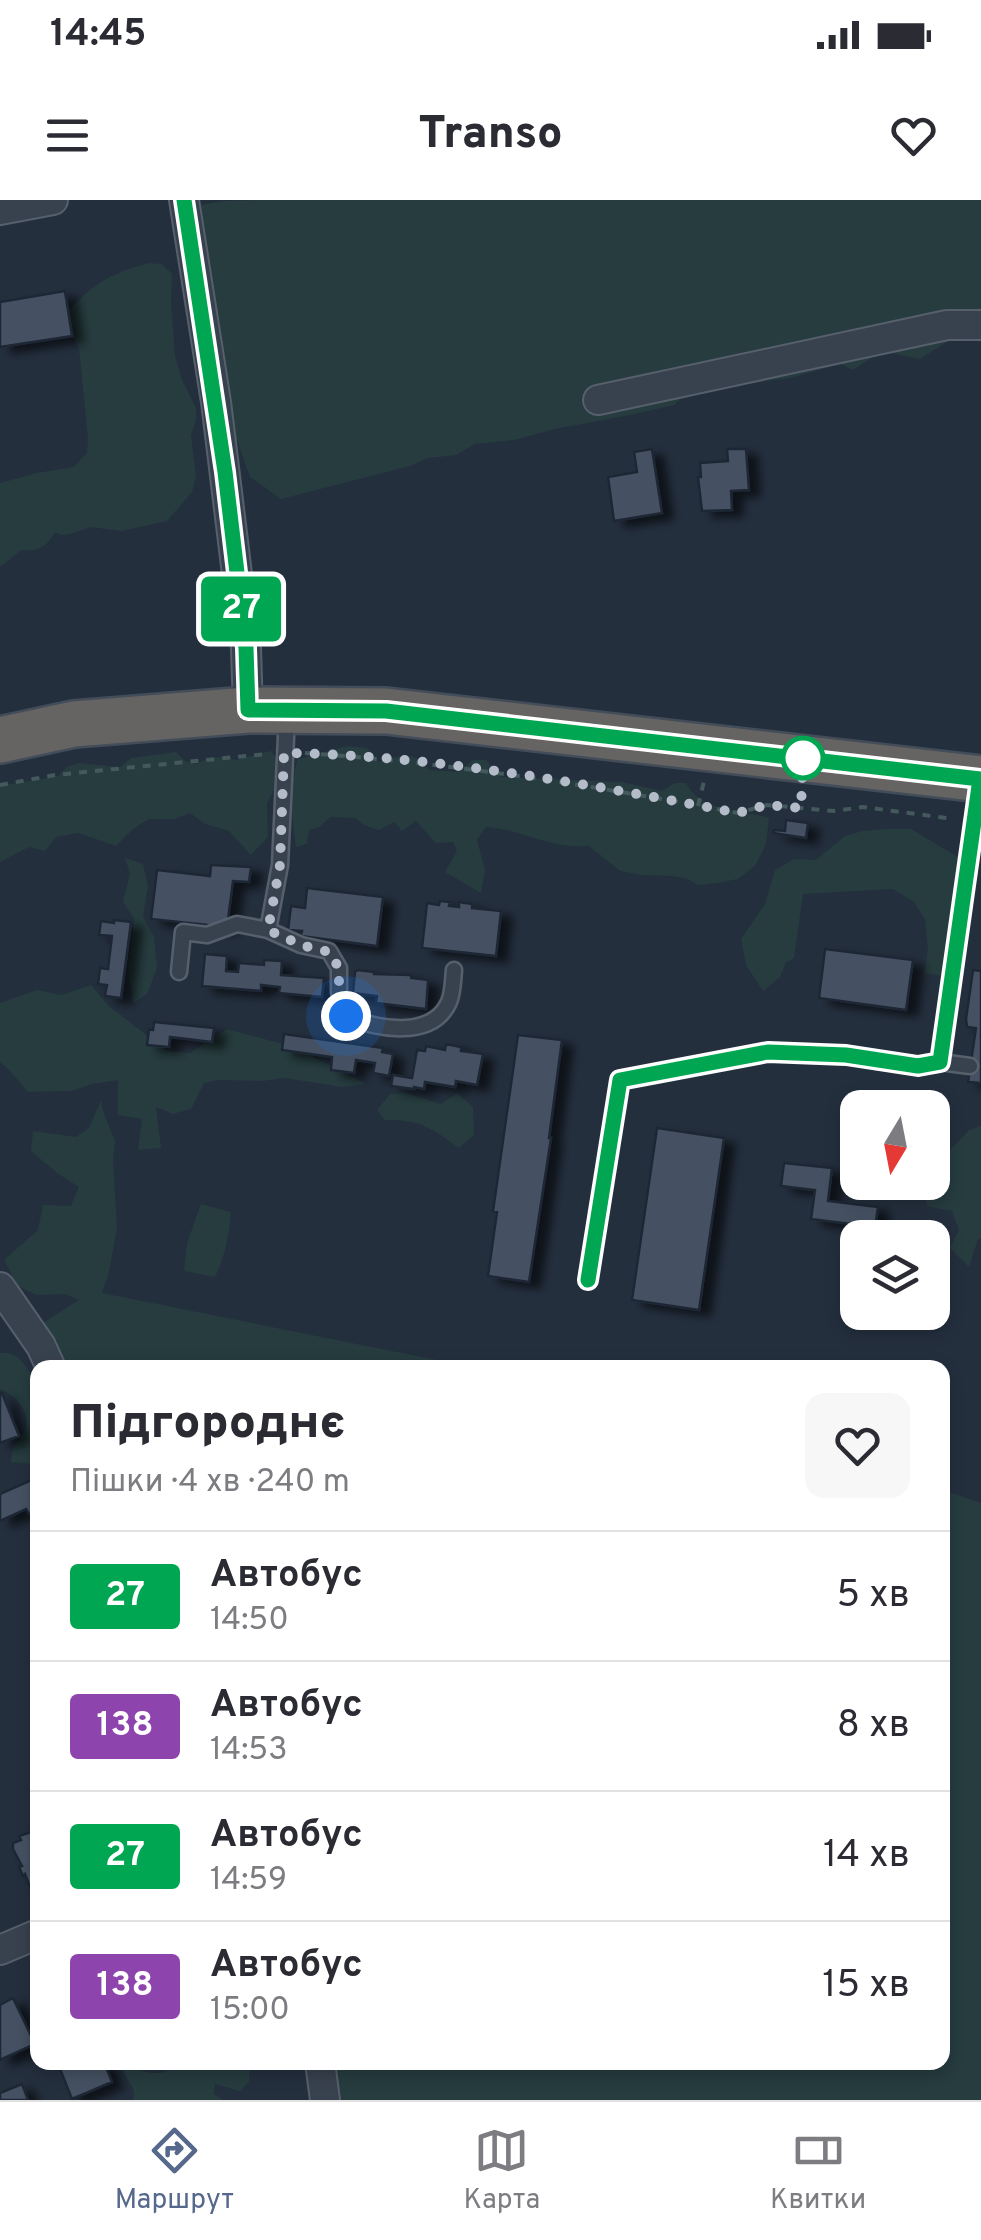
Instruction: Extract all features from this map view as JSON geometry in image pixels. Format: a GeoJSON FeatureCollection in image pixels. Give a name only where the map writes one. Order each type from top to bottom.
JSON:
{"type":"FeatureCollection","features":[{"type":"Feature","properties":{"kind":"highway"},"geometry":{"type":"LineString","coordinates":[[0,740],[74,724],[273,724],[386,711],[979,801]]}},
{"type":"Feature","properties":{"kind":"street"},"geometry":{"type":"LineString","coordinates":[[0,210],[53,200]]}},
{"type":"Feature","properties":{"kind":"street"},"geometry":{"type":"LineString","coordinates":[[184,200],[218,421],[246,648],[273,724]]}},
{"type":"Feature","properties":{"kind":"street"},"geometry":{"type":"LineString","coordinates":[[598,400],[947,325],[981,325]]}},
{"type":"Feature","properties":{"kind":"street"},"geometry":{"type":"LineString","coordinates":[[0,1288],[11,1324],[40,1346],[47,1360]]}},
{"type":"Feature","properties":{"kind":"street"},"geometry":{"type":"LineString","coordinates":[[0,1950],[30,1937]]}},
{"type":"Feature","properties":{"kind":"street"},"geometry":{"type":"LineString","coordinates":[[321,2070],[325,2100]]}},
{"type":"Feature","properties":{"kind":"lane"},"geometry":{"type":"LineString","coordinates":[[268,930],[280,865],[273,724]]}},
{"type":"Feature","properties":{"kind":"lane"},"geometry":{"type":"LineString","coordinates":[[940,1062],[979,801]]}},
{"type":"Feature","properties":{"kind":"lane"},"geometry":{"type":"LineString","coordinates":[[179,972],[183,932],[208,935],[237,924],[268,930],[329,952],[339,968],[339,992],[346,1016],[368,1025],[397,1028],[427,1024],[442,1013],[451,1000],[454,970]]}},
{"type":"Feature","properties":{"kind":"lane"},"geometry":{"type":"LineString","coordinates":[[588,1280],[620,1080],[768,1052],[846,1055],[918,1066],[940,1062],[970,1066]]}},
{"type":"Feature","properties":{"kind":"path"},"geometry":{"type":"LineString","coordinates":[[0,785],[55,775],[242,755],[273,724],[374,758],[536,778],[738,813],[767,805],[834,811],[979,801]]}},
{"type":"Feature","properties":{"kind":"path"},"geometry":{"type":"LineString","coordinates":[[698,806],[705,776]]}},
{"type":"Feature","properties":{"kind":"green space"},"geometry":{"type":"Polygon","coordinates":[[[259,200],[981,200],[981,341],[950,340],[920,359],[882,351],[853,370],[840,364],[790,378],[690,391],[674,405],[514,440],[475,444],[456,455],[428,458],[281,499],[250,477],[229,417],[232,399],[216,340],[217,318],[201,205],[259,200]]]}},
{"type":"Feature","properties":{"kind":"green space"},"geometry":{"type":"Polygon","coordinates":[[[149,263],[162,264],[172,274],[175,356],[196,408],[191,435],[196,476],[192,492],[167,521],[122,531],[91,527],[70,534],[55,532],[41,547],[21,550],[0,567],[0,483],[74,467],[87,453],[79,348],[64,318],[101,282],[149,263]]]}},
{"type":"Feature","properties":{"kind":"green space"},"geometry":{"type":"Polygon","coordinates":[[[347,746],[367,748],[379,762],[412,756],[429,770],[458,772],[473,760],[486,760],[502,777],[622,782],[662,791],[675,783],[686,783],[693,793],[712,805],[769,818],[766,844],[755,866],[738,879],[698,885],[673,876],[620,871],[589,846],[561,845],[486,827],[477,840],[485,870],[481,893],[445,872],[457,851],[453,842],[436,843],[416,821],[402,831],[394,822],[379,830],[355,818],[331,817],[309,830],[307,844],[296,847],[291,791],[298,759],[347,746]]]}},
{"type":"Feature","properties":{"kind":"green space"},"geometry":{"type":"Polygon","coordinates":[[[271,751],[277,759],[275,788],[267,803],[268,837],[251,855],[229,831],[205,824],[190,813],[175,819],[149,819],[116,846],[78,833],[56,837],[45,851],[29,847],[0,862],[0,786],[58,776],[79,763],[120,767],[131,758],[176,752],[195,764],[209,758],[236,760],[271,751]]]}},
{"type":"Feature","properties":{"kind":"green space"},"geometry":{"type":"Polygon","coordinates":[[[911,829],[958,857],[960,889],[942,976],[924,973],[928,950],[925,919],[913,901],[893,889],[803,894],[794,958],[786,962],[780,977],[763,991],[746,965],[741,939],[765,904],[775,870],[794,859],[816,860],[845,836],[911,829]]]}},
{"type":"Feature","properties":{"kind":"green space"},"geometry":{"type":"Polygon","coordinates":[[[125,858],[143,864],[148,886],[143,916],[154,937],[157,968],[147,994],[134,1003],[128,971],[134,918],[123,902],[130,874],[125,858]]]}},
{"type":"Feature","properties":{"kind":"green space"},"geometry":{"type":"Polygon","coordinates":[[[91,985],[109,1006],[167,1051],[190,1053],[227,1029],[294,1047],[366,1084],[342,1087],[285,1078],[204,1083],[191,1109],[173,1114],[156,1107],[161,1148],[138,1150],[142,1119],[118,1115],[118,1080],[71,1091],[28,1092],[0,1062],[0,1003],[37,990],[62,995],[91,985]]]}},
{"type":"Feature","properties":{"kind":"green space"},"geometry":{"type":"Polygon","coordinates":[[[406,1093],[441,1104],[457,1093],[473,1107],[474,1135],[459,1148],[425,1126],[385,1120],[377,1110],[390,1094],[406,1093]]]}},
{"type":"Feature","properties":{"kind":"green space"},"geometry":{"type":"Polygon","coordinates":[[[101,1100],[115,1141],[117,1228],[102,1293],[437,1360],[48,1360],[30,1331],[79,1300],[65,1294],[36,1295],[18,1286],[4,1260],[38,1230],[43,1205],[71,1206],[79,1187],[31,1151],[33,1131],[76,1137],[89,1128],[101,1100]]]}},
{"type":"Feature","properties":{"kind":"green space"},"geometry":{"type":"Polygon","coordinates":[[[981,1126],[981,1238],[969,1267],[950,1248],[959,1230],[952,1211],[927,1206],[926,1200],[950,1200],[950,1150],[969,1130],[981,1126]]]}},
{"type":"Feature","properties":{"kind":"green space"},"geometry":{"type":"Polygon","coordinates":[[[201,1204],[231,1212],[226,1246],[215,1277],[184,1271],[187,1243],[201,1204]]]}},
{"type":"Feature","properties":{"kind":"green space"},"geometry":{"type":"Polygon","coordinates":[[[0,1353],[14,1355],[30,1372],[30,1464],[11,1462],[14,1445],[27,1424],[26,1417],[16,1400],[0,1389],[0,1353]]]}},
{"type":"Feature","properties":{"kind":"green space"},"geometry":{"type":"Polygon","coordinates":[[[950,1492],[981,1503],[981,2100],[340,2100],[337,2070],[950,2070],[950,1492]]]}},
{"type":"Feature","properties":{"kind":"green space"},"geometry":{"type":"Polygon","coordinates":[[[123,2070],[250,2070],[249,2082],[240,2091],[215,2084],[214,2094],[223,2100],[133,2100],[134,2091],[123,2070]]]}},
{"type":"Feature","properties":{"kind":"building"},"geometry":{"type":"Polygon","coordinates":[[[65,291],[72,336],[0,347],[0,302],[65,291]]]}},
{"type":"Feature","properties":{"kind":"building"},"geometry":{"type":"Polygon","coordinates":[[[652,449],[662,513],[614,521],[608,477],[637,472],[634,452],[652,449]]]}},
{"type":"Feature","properties":{"kind":"building"},"geometry":{"type":"Polygon","coordinates":[[[727,449],[746,449],[749,490],[731,491],[732,510],[702,511],[700,463],[728,461],[727,449]]]}},
{"type":"Feature","properties":{"kind":"building"},"geometry":{"type":"Polygon","coordinates":[[[786,820],[808,823],[806,838],[773,833],[785,831],[786,820]]]}},
{"type":"Feature","properties":{"kind":"building"},"geometry":{"type":"Polygon","coordinates":[[[211,865],[251,867],[249,882],[233,881],[227,927],[151,919],[157,870],[210,876],[211,865]]]}},
{"type":"Feature","properties":{"kind":"building"},"geometry":{"type":"Polygon","coordinates":[[[307,888],[383,897],[377,946],[301,936],[302,931],[288,930],[291,906],[305,908],[307,888]]]}},
{"type":"Feature","properties":{"kind":"building"},"geometry":{"type":"Polygon","coordinates":[[[440,901],[450,902],[449,906],[459,907],[459,902],[472,904],[472,908],[501,911],[496,956],[422,948],[427,903],[439,905],[440,901]]]}},
{"type":"Feature","properties":{"kind":"building"},"geometry":{"type":"Polygon","coordinates":[[[101,921],[131,922],[121,998],[105,996],[107,985],[98,984],[100,968],[108,969],[112,936],[99,935],[101,921]]]}},
{"type":"Feature","properties":{"kind":"building"},"geometry":{"type":"Polygon","coordinates":[[[825,949],[913,960],[906,1010],[819,998],[825,949]]]}},
{"type":"Feature","properties":{"kind":"building"},"geometry":{"type":"Polygon","coordinates":[[[205,954],[227,956],[226,971],[238,972],[239,963],[264,965],[264,960],[282,961],[281,975],[324,978],[322,997],[279,993],[280,987],[261,985],[261,991],[202,986],[205,954]]]}},
{"type":"Feature","properties":{"kind":"building"},"geometry":{"type":"Polygon","coordinates":[[[357,970],[428,980],[426,1009],[376,1003],[377,996],[353,993],[357,970]]]}},
{"type":"Feature","properties":{"kind":"building"},"geometry":{"type":"Polygon","coordinates":[[[973,970],[981,971],[981,1083],[968,1082],[976,1028],[967,1027],[966,1019],[973,970]]]}},
{"type":"Feature","properties":{"kind":"building"},"geometry":{"type":"Polygon","coordinates":[[[154,1022],[214,1028],[212,1042],[170,1037],[169,1047],[147,1045],[154,1022]]]}},
{"type":"Feature","properties":{"kind":"building"},"geometry":{"type":"Polygon","coordinates":[[[284,1034],[383,1048],[382,1052],[393,1054],[389,1076],[373,1073],[375,1063],[356,1060],[354,1073],[331,1070],[332,1057],[282,1050],[284,1034]]]}},
{"type":"Feature","properties":{"kind":"building"},"geometry":{"type":"Polygon","coordinates":[[[518,1035],[562,1040],[529,1282],[488,1276],[497,1212],[493,1211],[518,1035]]]}},
{"type":"Feature","properties":{"kind":"building"},"geometry":{"type":"Polygon","coordinates":[[[446,1044],[483,1054],[477,1085],[456,1081],[455,1087],[425,1082],[424,1089],[391,1086],[393,1075],[412,1078],[417,1050],[425,1051],[426,1046],[445,1050],[446,1044]]]}},
{"type":"Feature","properties":{"kind":"building"},"geometry":{"type":"Polygon","coordinates":[[[657,1128],[724,1138],[699,1310],[632,1300],[657,1128]]]}},
{"type":"Feature","properties":{"kind":"building"},"geometry":{"type":"Polygon","coordinates":[[[784,1163],[832,1168],[828,1201],[878,1207],[876,1220],[840,1223],[811,1219],[815,1190],[781,1186],[784,1163]]]}},
{"type":"Feature","properties":{"kind":"building"},"geometry":{"type":"Polygon","coordinates":[[[0,1393],[19,1436],[0,1443],[0,1393]]]}},
{"type":"Feature","properties":{"kind":"building"},"geometry":{"type":"Polygon","coordinates":[[[30,1481],[30,1514],[26,1509],[0,1521],[0,1494],[30,1481]]]}},
{"type":"Feature","properties":{"kind":"building"},"geometry":{"type":"Polygon","coordinates":[[[30,1832],[30,1887],[13,1849],[13,1843],[21,1840],[19,1836],[30,1832]]]}},
{"type":"Feature","properties":{"kind":"building"},"geometry":{"type":"Polygon","coordinates":[[[13,1998],[30,2034],[30,2046],[0,2060],[0,2005],[13,1998]]]}},
{"type":"Feature","properties":{"kind":"building"},"geometry":{"type":"Polygon","coordinates":[[[60,2070],[107,2070],[112,2082],[72,2099],[60,2070]]]}},
{"type":"Feature","properties":{"kind":"building"},"geometry":{"type":"Polygon","coordinates":[[[22,2084],[28,2100],[0,2100],[0,2093],[22,2084]]]}},
{"type":"Feature","properties":{"kind":"bus line","name":"27"},"geometry":{"type":"LineString","coordinates":[[184,200],[225,472],[246,648],[248,710],[386,711],[980,779],[940,1062],[918,1066],[846,1055],[768,1052],[620,1080],[588,1280]]}},
{"type":"Feature","properties":{"kind":"route"},"geometry":{"type":"LineString","coordinates":[[346,1016],[339,992],[339,968],[329,952],[268,930],[280,865],[284,753],[374,758],[536,778],[738,813],[767,805],[801,808],[803,758]]}}]}
